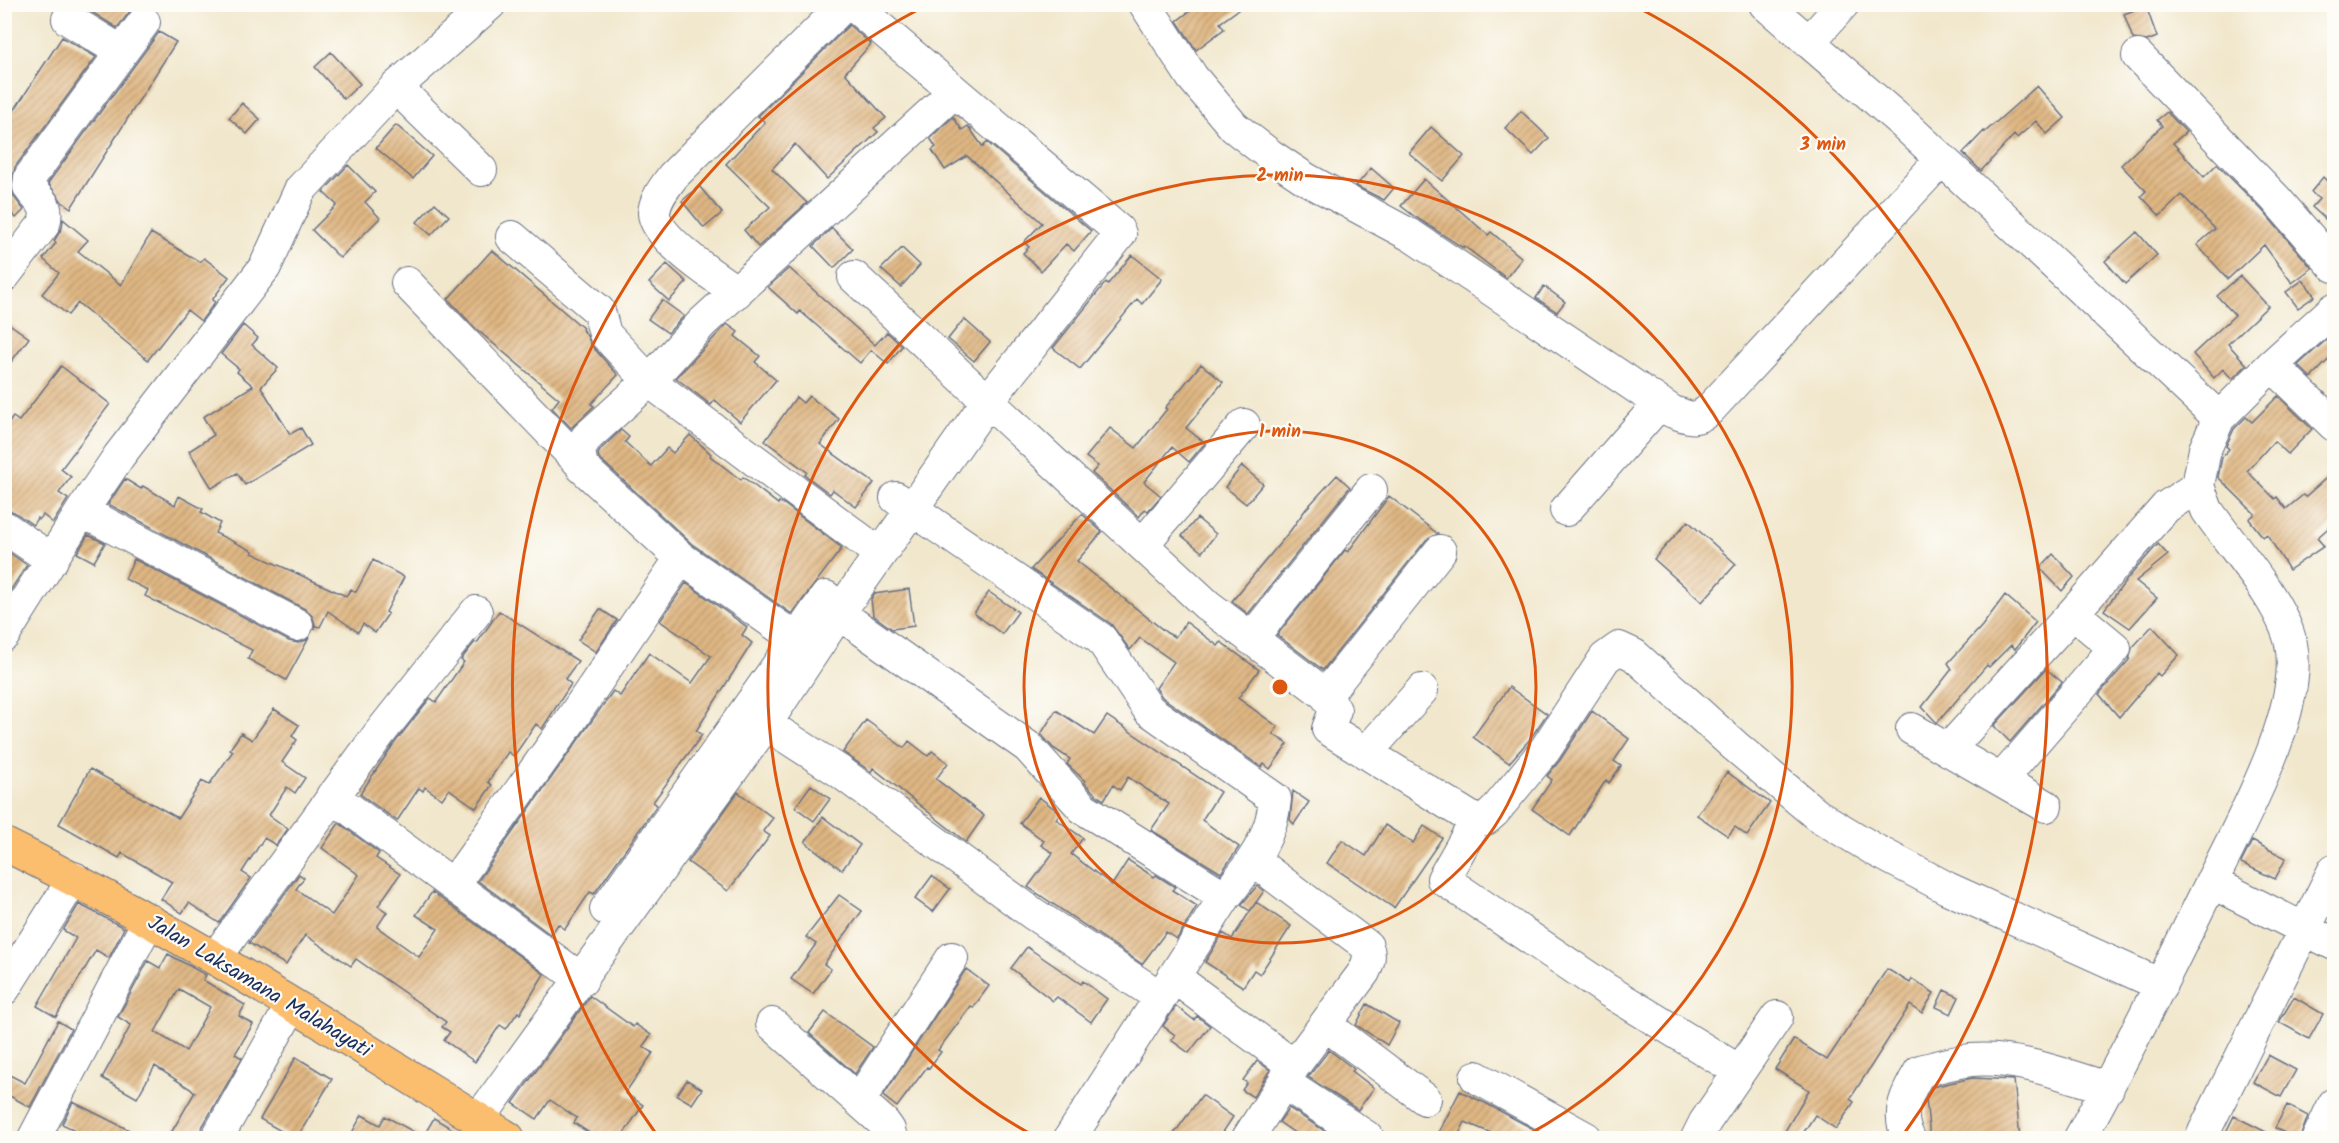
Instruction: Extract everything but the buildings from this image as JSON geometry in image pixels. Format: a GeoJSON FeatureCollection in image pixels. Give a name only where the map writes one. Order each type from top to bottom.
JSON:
{"type":"FeatureCollection","features":[{"type":"Feature","properties":{"kind":"highway","name":"Jalan Laksamana Malahayati"},"geometry":{"type":"LineString","coordinates":[[4,844],[74,878],[216,957],[487,1128]]}},
{"type":"Feature","properties":{"kind":"street"},"geometry":{"type":"LineString","coordinates":[[4,635],[119,456],[264,267],[300,190],[396,87],[490,4]]}},
{"type":"Feature","properties":{"kind":"street"},"geometry":{"type":"LineString","coordinates":[[1765,4],[1905,125],[2219,418]]}},
{"type":"Feature","properties":{"kind":"street"},"geometry":{"type":"LineString","coordinates":[[1809,42],[1843,4]]}},
{"type":"Feature","properties":{"kind":"street"},"geometry":{"type":"LineString","coordinates":[[487,1128],[573,973],[756,718],[872,548],[1105,220],[859,10],[849,5],[838,7],[673,176],[659,196],[654,212],[659,226],[678,248],[704,270],[737,292]]}},
{"type":"Feature","properties":{"kind":"street"},"geometry":{"type":"LineString","coordinates":[[1157,10],[1192,77],[1234,127],[1270,155],[1306,179],[1412,236],[1673,412],[1695,418],[1700,418],[1709,410],[1941,160]]}},
{"type":"Feature","properties":{"kind":"street"},"geometry":{"type":"LineString","coordinates":[[68,19],[122,52]]}},
{"type":"Feature","properties":{"kind":"street"},"geometry":{"type":"LineString","coordinates":[[8,263],[44,224],[47,215],[42,202],[29,187],[30,177],[144,22]]}},
{"type":"Feature","properties":{"kind":"street"},"geometry":{"type":"LineString","coordinates":[[2138,56],[2275,198],[2334,266]]}},
{"type":"Feature","properties":{"kind":"street"},"geometry":{"type":"LineString","coordinates":[[396,87],[481,170]]}},
{"type":"Feature","properties":{"kind":"street"},"geometry":{"type":"LineString","coordinates":[[580,463],[579,450],[587,436],[649,381],[702,323],[954,92]]}},
{"type":"Feature","properties":{"kind":"street"},"geometry":{"type":"LineString","coordinates":[[512,237],[599,311],[605,334],[649,381],[872,548]]}},
{"type":"Feature","properties":{"kind":"street"},"geometry":{"type":"LineString","coordinates":[[854,277],[1208,605],[1326,695],[1335,710],[1328,729],[1476,821],[1486,819],[1494,812],[1545,750],[1605,658],[1619,648],[1634,655],[1735,746],[1817,815],[1875,850],[1947,888],[2161,985]]}},
{"type":"Feature","properties":{"kind":"street"},"geometry":{"type":"LineString","coordinates":[[407,283],[582,467],[681,558],[795,638]]}},
{"type":"Feature","properties":{"kind":"street"},"geometry":{"type":"LineString","coordinates":[[2080,1138],[2161,985],[2274,748],[2292,685],[2293,665],[2288,632],[2281,617],[2266,592],[2206,510],[2198,486],[2205,449],[2219,418],[2272,365],[2334,309]]}},
{"type":"Feature","properties":{"kind":"street"},"geometry":{"type":"LineString","coordinates":[[2272,365],[2334,425]]}},
{"type":"Feature","properties":{"kind":"street"},"geometry":{"type":"LineString","coordinates":[[1566,510],[1659,403]]}},
{"type":"Feature","properties":{"kind":"street"},"geometry":{"type":"LineString","coordinates":[[1143,544],[1244,425]]}},
{"type":"Feature","properties":{"kind":"street"},"geometry":{"type":"LineString","coordinates":[[1948,750],[2166,507],[2198,486]]}},
{"type":"Feature","properties":{"kind":"street"},"geometry":{"type":"LineString","coordinates":[[1251,639],[1371,490]]}},
{"type":"Feature","properties":{"kind":"street"},"geometry":{"type":"LineString","coordinates":[[903,504],[1101,639],[1149,710],[1275,799],[1271,827],[1254,861],[1225,897],[1070,1138]]}},
{"type":"Feature","properties":{"kind":"street"},"geometry":{"type":"LineString","coordinates":[[82,511],[297,625]]}},
{"type":"Feature","properties":{"kind":"street"},"geometry":{"type":"LineString","coordinates":[[4,527],[52,560]]}},
{"type":"Feature","properties":{"kind":"street"},"geometry":{"type":"LineString","coordinates":[[1326,695],[1440,551]]}},
{"type":"Feature","properties":{"kind":"street"},"geometry":{"type":"LineString","coordinates":[[453,885],[681,558]]}},
{"type":"Feature","properties":{"kind":"street"},"geometry":{"type":"LineString","coordinates":[[756,718],[795,638],[831,608]]}},
{"type":"Feature","properties":{"kind":"street"},"geometry":{"type":"LineString","coordinates":[[831,608],[1028,747],[1083,808],[1225,897]]}},
{"type":"Feature","properties":{"kind":"street"},"geometry":{"type":"LineString","coordinates":[[216,957],[332,796],[476,612]]}},
{"type":"Feature","properties":{"kind":"street"},"geometry":{"type":"LineString","coordinates":[[2001,780],[2115,648],[2073,613]]}},
{"type":"Feature","properties":{"kind":"street"},"geometry":{"type":"LineString","coordinates":[[1366,753],[1422,690]]}},
{"type":"Feature","properties":{"kind":"street"},"geometry":{"type":"LineString","coordinates":[[756,718],[839,771],[1032,913],[1167,987],[1289,1074],[1368,1138]]}},
{"type":"Feature","properties":{"kind":"street"},"geometry":{"type":"LineString","coordinates":[[1912,729],[2046,806]]}},
{"type":"Feature","properties":{"kind":"street"},"geometry":{"type":"LineString","coordinates":[[332,796],[573,973]]}},
{"type":"Feature","properties":{"kind":"street"},"geometry":{"type":"LineString","coordinates":[[1476,821],[1443,879],[1607,990],[1739,1071]]}},
{"type":"Feature","properties":{"kind":"street"},"geometry":{"type":"LineString","coordinates":[[1253,1137],[1289,1074],[1364,972],[1369,960],[1368,946],[1254,861]]}},
{"type":"Feature","properties":{"kind":"street"},"geometry":{"type":"LineString","coordinates":[[2201,1138],[2334,870]]}},
{"type":"Feature","properties":{"kind":"street"},"geometry":{"type":"LineString","coordinates":[[4,989],[74,878]]}},
{"type":"Feature","properties":{"kind":"street"},"geometry":{"type":"LineString","coordinates":[[2211,882],[2334,944]]}},
{"type":"Feature","properties":{"kind":"street"},"geometry":{"type":"LineString","coordinates":[[34,1138],[149,920]]}},
{"type":"Feature","properties":{"kind":"street"},"geometry":{"type":"LineString","coordinates":[[859,1101],[952,958]]}},
{"type":"Feature","properties":{"kind":"street"},"geometry":{"type":"LineString","coordinates":[[217,1138],[292,1005]]}},
{"type":"Feature","properties":{"kind":"street"},"geometry":{"type":"LineString","coordinates":[[1697,1138],[1705,1122],[1777,1017]]}},
{"type":"Feature","properties":{"kind":"street"},"geometry":{"type":"LineString","coordinates":[[772,1023],[884,1123],[891,1138]]}},
{"type":"Feature","properties":{"kind":"street"},"geometry":{"type":"LineString","coordinates":[[1326,1025],[1425,1099]]}},
{"type":"Feature","properties":{"kind":"street"},"geometry":{"type":"LineString","coordinates":[[1909,1138],[1902,1127],[1904,1101],[1920,1071],[1969,1060],[1988,1060],[2046,1070],[2108,1088]]}},
{"type":"Feature","properties":{"kind":"street"},"geometry":{"type":"LineString","coordinates":[[1476,1077],[1586,1138]]}},
{"type":"Feature","properties":{"kind":"street"},"geometry":{"type":"LineString","coordinates":[[2318,1138],[2334,1104]]}}]}
